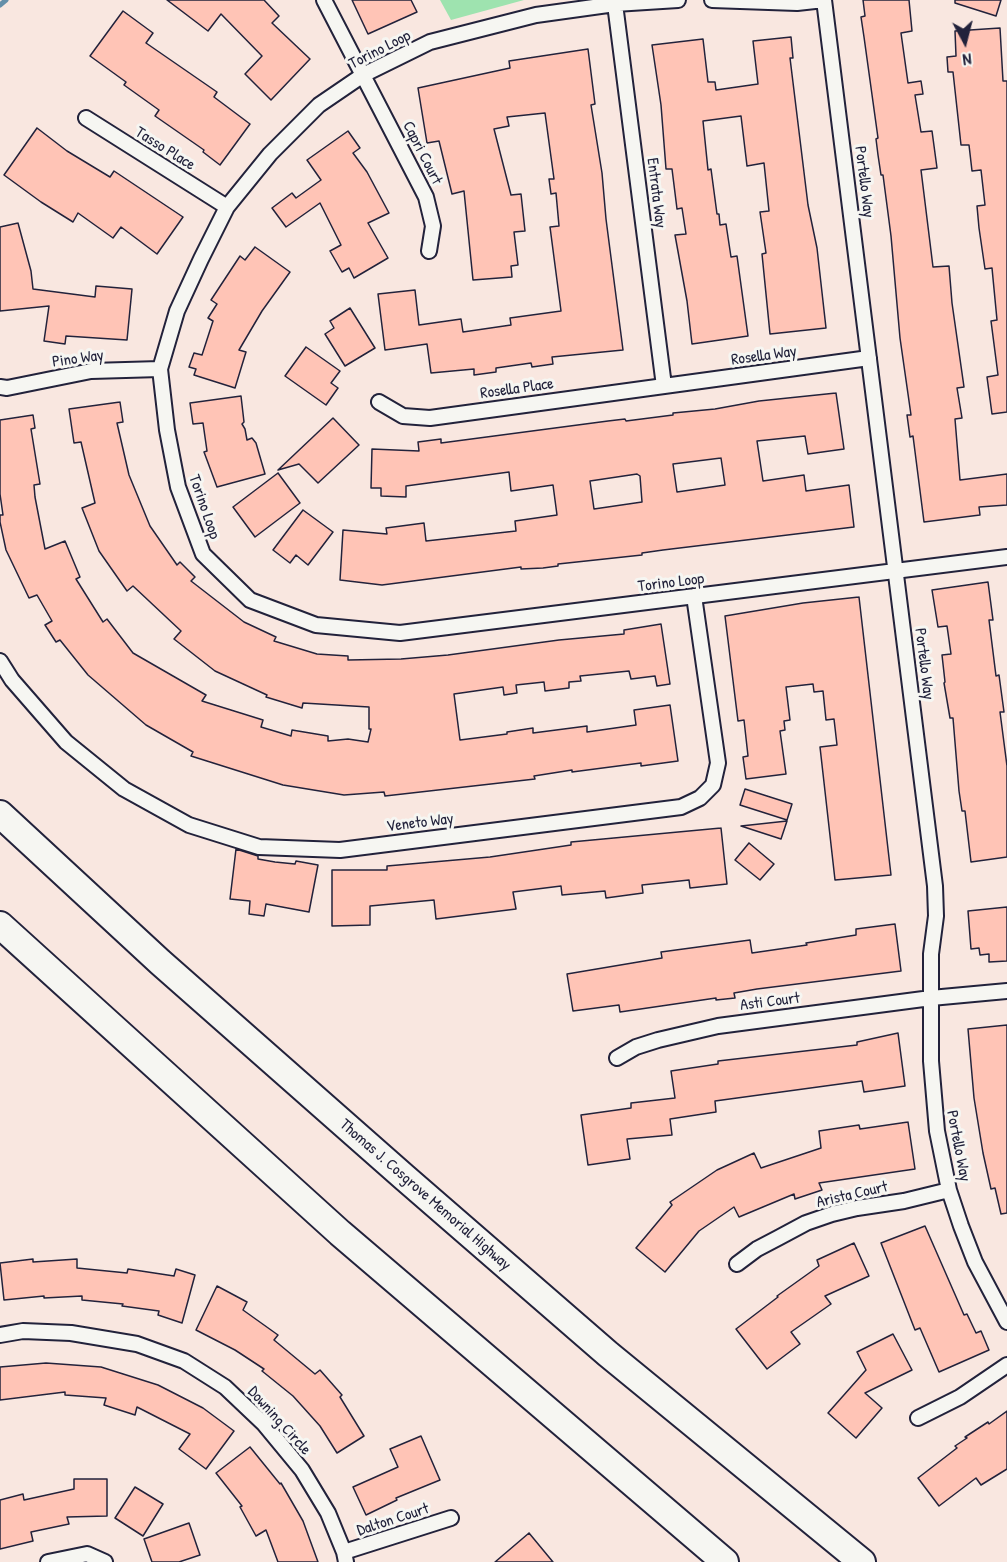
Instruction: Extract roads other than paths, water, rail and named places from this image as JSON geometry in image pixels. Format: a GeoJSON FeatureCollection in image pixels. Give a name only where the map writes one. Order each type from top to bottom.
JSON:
{"type":"FeatureCollection","features":[{"type":"Feature","properties":{"kind":"highway","name":"Thomas J. Cosgrove Memorial Highway"},"geometry":{"type":"LineString","coordinates":[[0,814],[160,962],[404,1177],[608,1354],[862,1562]]}},
{"type":"Feature","properties":{"kind":"highway"},"geometry":{"type":"LineString","coordinates":[[0,925],[109,1021],[340,1233],[725,1562]]}},
{"type":"Feature","properties":{"kind":"street","name":"Capri Court"},"geometry":{"type":"LineString","coordinates":[[324,0],[426,197],[434,226],[429,252]]}},
{"type":"Feature","properties":{"kind":"street","name":"Torino Loop"},"geometry":{"type":"LineString","coordinates":[[678,0],[615,4],[536,15],[430,42],[363,75],[319,105],[270,154],[228,207],[201,259],[177,310],[160,369],[167,430],[178,487],[203,554],[250,600],[315,626],[400,633],[1007,558]]}},
{"type":"Feature","properties":{"kind":"street"},"geometry":{"type":"LineString","coordinates":[[712,0],[798,3],[824,0]]}},
{"type":"Feature","properties":{"kind":"street","name":"Portello Way"},"geometry":{"type":"LineString","coordinates":[[824,0],[935,886],[936,916],[931,954],[931,998],[933,1095],[937,1131],[949,1190],[975,1262],[1007,1322]]}},
{"type":"Feature","properties":{"kind":"street","name":"Entrata Way"},"geometry":{"type":"LineString","coordinates":[[615,4],[664,386]]}},
{"type":"Feature","properties":{"kind":"street","name":"Tasso Place"},"geometry":{"type":"LineString","coordinates":[[86,118],[228,207]]}},
{"type":"Feature","properties":{"kind":"street","name":"Rosella Way"},"geometry":{"type":"LineString","coordinates":[[664,386],[869,358]]}},
{"type":"Feature","properties":{"kind":"street","name":"Pino Way"},"geometry":{"type":"LineString","coordinates":[[0,387],[91,371],[160,369]]}},
{"type":"Feature","properties":{"kind":"street","name":"Rosella Place"},"geometry":{"type":"LineString","coordinates":[[379,402],[403,416],[430,418],[664,386]]}},
{"type":"Feature","properties":{"kind":"street","name":"Veneto Way"},"geometry":{"type":"LineString","coordinates":[[0,661],[12,680],[66,742],[124,789],[189,825],[259,846],[340,850],[681,807],[700,798],[713,785],[718,763],[694,596]]}},
{"type":"Feature","properties":{"kind":"street","name":"Asti Court"},"geometry":{"type":"LineString","coordinates":[[617,1058],[636,1047],[687,1031],[931,998],[1007,991]]}},
{"type":"Feature","properties":{"kind":"street","name":"Arista Court"},"geometry":{"type":"LineString","coordinates":[[737,1264],[757,1249],[806,1223],[857,1208],[904,1201],[949,1190]]}},
{"type":"Feature","properties":{"kind":"street","name":"Downing Circle"},"geometry":{"type":"LineString","coordinates":[[0,1335],[23,1331],[71,1333],[137,1344],[184,1361],[225,1387],[264,1424],[302,1470],[328,1513],[345,1557]]}},
{"type":"Feature","properties":{"kind":"street"},"geometry":{"type":"LineString","coordinates":[[918,1418],[960,1397],[1007,1365]]}},
{"type":"Feature","properties":{"kind":"street","name":"Dalton Court"},"geometry":{"type":"LineString","coordinates":[[345,1557],[451,1518]]}},
{"type":"Feature","properties":{"kind":"street"},"geometry":{"type":"LineString","coordinates":[[48,1562],[87,1554],[105,1562]]}},
{"type":"Feature","properties":{"kind":"waterway"},"geometry":{"type":"LineString","coordinates":[[0,5],[6,0]]}}]}
